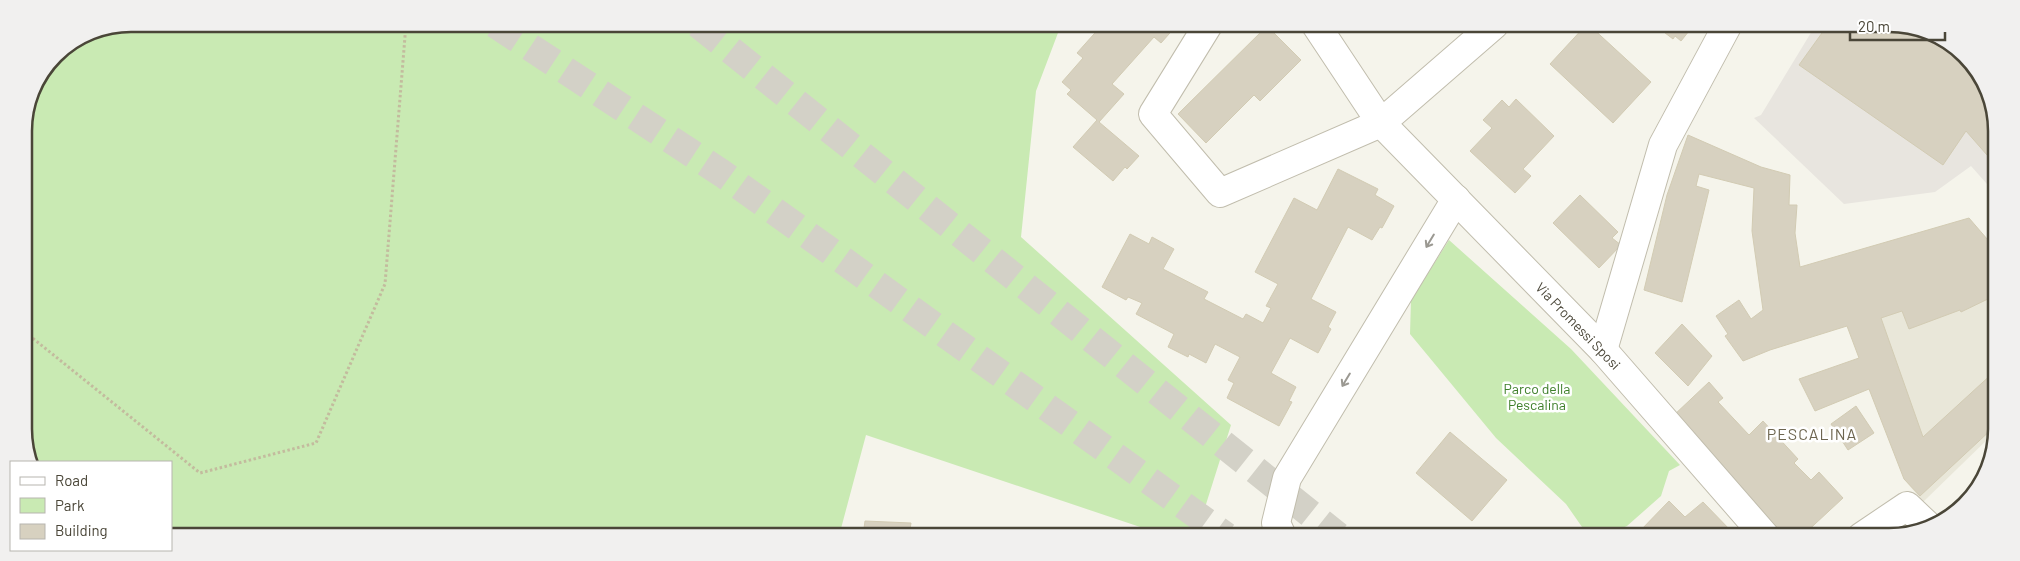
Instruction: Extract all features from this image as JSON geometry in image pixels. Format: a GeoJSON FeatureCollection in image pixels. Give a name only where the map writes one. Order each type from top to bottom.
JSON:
{"type":"FeatureCollection","features":[{"type":"Feature","properties":{"kind":"street"},"geometry":{"type":"LineString","coordinates":[[1203,32],[1153,114],[1220,193],[1381,123],[1486,32]]}},
{"type":"Feature","properties":{"kind":"street","name":"Via Promessi Sposi"},"geometry":{"type":"LineString","coordinates":[[1321,32],[1381,123],[1603,350],[1758,528]]}},
{"type":"Feature","properties":{"kind":"street"},"geometry":{"type":"LineString","coordinates":[[1603,350],[1663,146],[1725,32]]}},
{"type":"Feature","properties":{"kind":"street"},"geometry":{"type":"LineString","coordinates":[[1278,528],[1276,523],[1286,478],[1456,200]]}},
{"type":"Feature","properties":{"kind":"street"},"geometry":{"type":"LineString","coordinates":[[1875,528],[1908,506],[1924,522]]}},
{"type":"Feature","properties":{"kind":"path"},"geometry":{"type":"LineString","coordinates":[[32,338],[200,473],[316,443],[385,284],[405,33]]}},
{"type":"Feature","properties":{"kind":"shaded area"},"geometry":{"type":"Polygon","coordinates":[[[1811,32],[1888,32],[1908,34],[1926,40],[1949,53],[1967,71],[1974,82],[1986,112],[1988,185],[1971,166],[1935,192],[1844,204],[1754,118],[1761,115],[1811,32]]]}},
{"type":"Feature","properties":{"kind":"shaded area"},"geometry":{"type":"Polygon","coordinates":[[[1964,220],[1988,246],[1987,440],[1923,502],[1904,479],[1862,249],[1964,220]]]}},
{"type":"Feature","properties":{"kind":"green space"},"geometry":{"type":"Polygon","coordinates":[[[1058,32],[1036,91],[1021,237],[1231,425],[1199,528],[1143,528],[866,435],[841,528],[172,528],[172,461],[38,461],[34,449],[32,429],[33,119],[40,94],[57,66],[71,53],[94,40],[112,34],[125,33],[1058,32]]]}},
{"type":"Feature","properties":{"kind":"green space","name":"Parco della Pescalina"},"geometry":{"type":"Polygon","coordinates":[[[1449,240],[1571,349],[1680,465],[1669,471],[1661,496],[1622,528],[1583,528],[1566,504],[1496,438],[1410,334],[1411,300],[1449,240]]]}},
{"type":"Feature","properties":{"kind":"building"},"geometry":{"type":"Polygon","coordinates":[[[1095,32],[1170,32],[1161,43],[1154,37],[1112,84],[1124,94],[1099,122],[1139,156],[1127,169],[1125,167],[1113,181],[1073,147],[1097,120],[1067,94],[1071,90],[1062,82],[1083,58],[1077,53],[1095,32]]]}},
{"type":"Feature","properties":{"kind":"building"},"geometry":{"type":"Polygon","coordinates":[[[1261,32],[1273,32],[1301,60],[1260,101],[1254,95],[1206,143],[1178,114],[1261,32]]]}},
{"type":"Feature","properties":{"kind":"building"},"geometry":{"type":"Polygon","coordinates":[[[1579,32],[1597,32],[1651,82],[1613,123],[1550,64],[1579,32]]]}},
{"type":"Feature","properties":{"kind":"building"},"geometry":{"type":"Polygon","coordinates":[[[1664,32],[1688,32],[1681,41],[1675,36],[1673,39],[1664,32]]]}},
{"type":"Feature","properties":{"kind":"building"},"geometry":{"type":"Polygon","coordinates":[[[1823,32],[1888,32],[1908,34],[1926,40],[1949,53],[1967,71],[1974,82],[1986,112],[1988,156],[1966,131],[1943,165],[1799,65],[1823,32]]]}},
{"type":"Feature","properties":{"kind":"building"},"geometry":{"type":"Polygon","coordinates":[[[1516,99],[1554,136],[1523,169],[1531,176],[1515,193],[1470,151],[1492,128],[1483,120],[1502,100],[1509,107],[1516,99]]]}},
{"type":"Feature","properties":{"kind":"building"},"geometry":{"type":"Polygon","coordinates":[[[1688,135],[1761,167],[1790,175],[1789,205],[1797,205],[1795,233],[1800,267],[1969,218],[1988,240],[1988,299],[1961,312],[1960,310],[1909,329],[1902,311],[1881,318],[1923,437],[1988,377],[1987,433],[1920,496],[1904,479],[1869,389],[1815,411],[1799,379],[1859,358],[1847,326],[1770,350],[1743,361],[1725,336],[1728,334],[1716,316],[1739,300],[1751,319],[1763,310],[1752,231],[1754,188],[1699,174],[1696,186],[1709,190],[1682,302],[1644,290],[1667,195],[1688,135]]]}},
{"type":"Feature","properties":{"kind":"building"},"geometry":{"type":"Polygon","coordinates":[[[1338,169],[1378,189],[1375,195],[1394,206],[1382,228],[1380,227],[1372,240],[1348,227],[1311,299],[1336,312],[1328,327],[1331,329],[1318,353],[1290,338],[1271,373],[1296,387],[1289,401],[1292,402],[1279,426],[1227,398],[1234,383],[1228,380],[1240,357],[1215,344],[1206,363],[1189,354],[1188,357],[1168,347],[1174,334],[1136,314],[1142,303],[1128,297],[1126,300],[1102,287],[1130,234],[1149,244],[1152,237],[1174,249],[1163,269],[1208,292],[1204,299],[1243,319],[1246,314],[1263,323],[1271,308],[1266,306],[1278,284],[1255,272],[1294,198],[1317,210],[1338,169]]]}},
{"type":"Feature","properties":{"kind":"building"},"geometry":{"type":"Polygon","coordinates":[[[1580,195],[1618,232],[1612,238],[1621,245],[1599,268],[1553,223],[1580,195]]]}},
{"type":"Feature","properties":{"kind":"building"},"geometry":{"type":"Polygon","coordinates":[[[1682,324],[1712,356],[1688,386],[1655,353],[1682,324]]]}},
{"type":"Feature","properties":{"kind":"building"},"geometry":{"type":"Polygon","coordinates":[[[1709,382],[1723,398],[1718,402],[1749,435],[1763,421],[1798,459],[1794,463],[1811,480],[1819,472],[1843,498],[1811,528],[1777,528],[1673,416],[1709,382]]]}},
{"type":"Feature","properties":{"kind":"building"},"geometry":{"type":"Polygon","coordinates":[[[1856,406],[1874,433],[1848,450],[1831,424],[1856,406]]]}},
{"type":"Feature","properties":{"kind":"building"},"geometry":{"type":"Polygon","coordinates":[[[1450,432],[1507,480],[1472,521],[1416,473],[1450,432]]]}},
{"type":"Feature","properties":{"kind":"building"},"geometry":{"type":"Polygon","coordinates":[[[1669,501],[1685,517],[1703,502],[1728,528],[1643,528],[1669,501]]]}},
{"type":"Feature","properties":{"kind":"building"},"geometry":{"type":"Polygon","coordinates":[[[865,521],[911,523],[910,528],[864,528],[865,521]]]}},
{"type":"Feature","properties":{"kind":"tunnel"},"geometry":{"type":"LineString","coordinates":[[508,33],[723,174],[1215,528]]}},
{"type":"Feature","properties":{"kind":"tunnel"},"geometry":{"type":"LineString","coordinates":[[709,33],[1328,528]]}},
{"type":"Feature","properties":{"kind":"district","name":"PESCALINA"},"geometry":{"type":"Point","coordinates":[1812,434]}}]}
